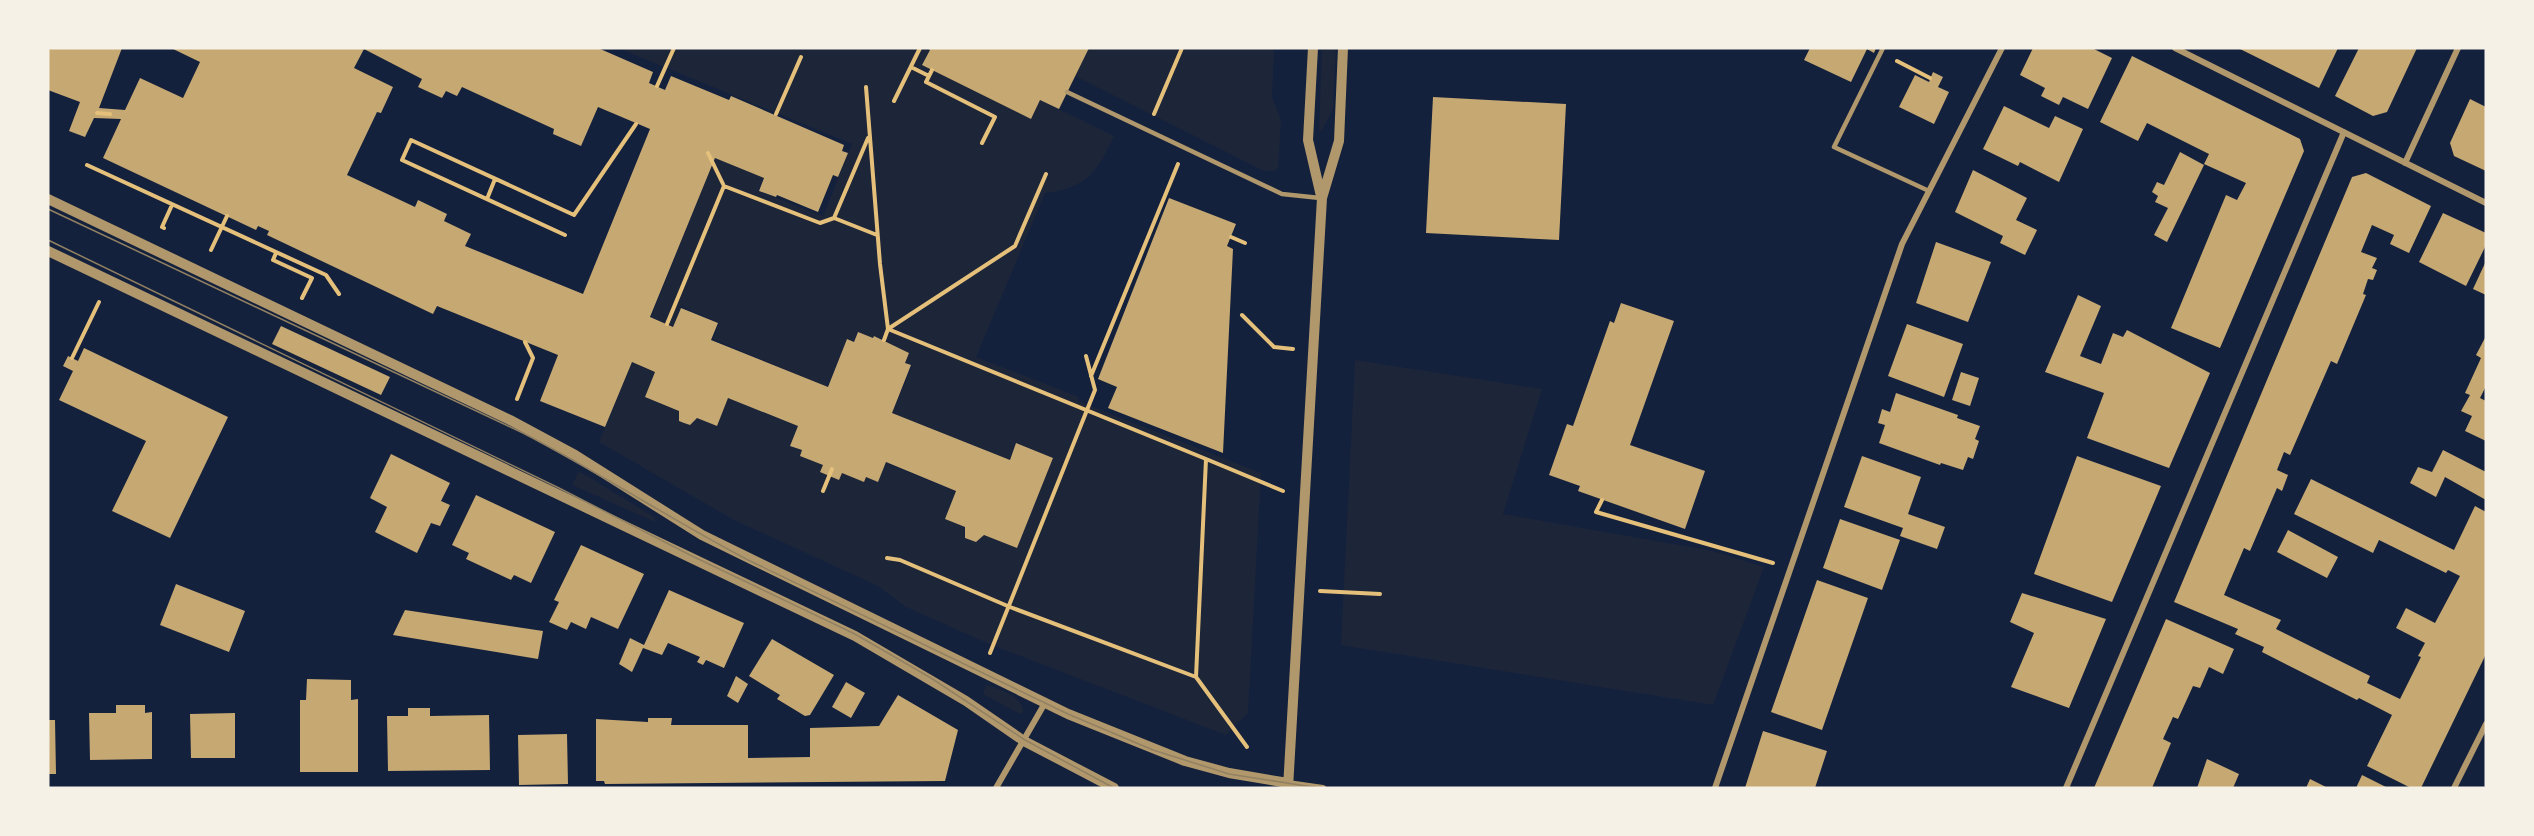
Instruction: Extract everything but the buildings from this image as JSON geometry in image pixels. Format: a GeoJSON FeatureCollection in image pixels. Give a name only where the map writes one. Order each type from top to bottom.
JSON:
{"type":"FeatureCollection","features":[{"type":"Feature","properties":{"kind":"street"},"geometry":{"type":"LineString","coordinates":[[1312,48],[1308,140],[1322,198]]}},
{"type":"Feature","properties":{"kind":"street"},"geometry":{"type":"LineString","coordinates":[[1288,786],[1322,198],[1339,141],[1344,48]]}},
{"type":"Feature","properties":{"kind":"street"},"geometry":{"type":"LineString","coordinates":[[1715,788],[1902,244],[2002,48]]}},
{"type":"Feature","properties":{"kind":"street"},"geometry":{"type":"LineString","coordinates":[[2175,48],[2486,203]]}},
{"type":"Feature","properties":{"kind":"street"},"geometry":{"type":"LineString","coordinates":[[2405,163],[2458,48]]}},
{"type":"Feature","properties":{"kind":"street"},"geometry":{"type":"LineString","coordinates":[[2066,788],[2344,132]]}},
{"type":"Feature","properties":{"kind":"street"},"geometry":{"type":"LineString","coordinates":[[48,199],[510,420],[575,455],[702,535],[1045,703],[1185,761],[1288,786],[1323,788]]}},
{"type":"Feature","properties":{"kind":"street"},"geometry":{"type":"LineString","coordinates":[[48,251],[855,636],[956,695],[1024,741],[1114,788]]}},
{"type":"Feature","properties":{"kind":"street"},"geometry":{"type":"LineString","coordinates":[[996,788],[1045,703]]}},
{"type":"Feature","properties":{"kind":"street"},"geometry":{"type":"LineString","coordinates":[[2454,788],[2486,724]]}},
{"type":"Feature","properties":{"kind":"lane"},"geometry":{"type":"LineString","coordinates":[[1882,50],[1834,147],[1929,191]]}},
{"type":"Feature","properties":{"kind":"lane"},"geometry":{"type":"LineString","coordinates":[[1066,92],[1282,194],[1322,198]]}},
{"type":"Feature","properties":{"kind":"path"},"geometry":{"type":"LineString","coordinates":[[657,86],[674,48]]}},
{"type":"Feature","properties":{"kind":"path"},"geometry":{"type":"LineString","coordinates":[[894,101],[920,48]]}},
{"type":"Feature","properties":{"kind":"path"},"geometry":{"type":"LineString","coordinates":[[1147,132],[1182,48]]}},
{"type":"Feature","properties":{"kind":"path"},"geometry":{"type":"LineString","coordinates":[[1882,50],[1930,78]]}},
{"type":"Feature","properties":{"kind":"path"},"geometry":{"type":"LineString","coordinates":[[776,114],[801,57]]}},
{"type":"Feature","properties":{"kind":"path"},"geometry":{"type":"LineString","coordinates":[[911,67],[929,76]]}},
{"type":"Feature","properties":{"kind":"path"},"geometry":{"type":"LineString","coordinates":[[932,70],[926,82],[995,117],[982,143]]}},
{"type":"Feature","properties":{"kind":"path"},"geometry":{"type":"LineString","coordinates":[[866,87],[868,138],[888,329],[885,340]]}},
{"type":"Feature","properties":{"kind":"path"},"geometry":{"type":"LineString","coordinates":[[97,113],[110,114]]}},
{"type":"Feature","properties":{"kind":"path"},"geometry":{"type":"LineString","coordinates":[[565,235],[402,160],[411,140],[573,215],[636,124]]}},
{"type":"Feature","properties":{"kind":"path"},"geometry":{"type":"LineString","coordinates":[[834,218],[868,138]]}},
{"type":"Feature","properties":{"kind":"path"},"geometry":{"type":"LineString","coordinates":[[1091,376],[1162,210],[1184,149]]}},
{"type":"Feature","properties":{"kind":"path"},"geometry":{"type":"LineString","coordinates":[[708,153],[724,186],[820,223],[834,218],[877,235]]}},
{"type":"Feature","properties":{"kind":"path"},"geometry":{"type":"LineString","coordinates":[[87,165],[326,275],[339,294]]}},
{"type":"Feature","properties":{"kind":"path"},"geometry":{"type":"LineString","coordinates":[[888,329],[1015,246],[1046,174]]}},
{"type":"Feature","properties":{"kind":"path"},"geometry":{"type":"LineString","coordinates":[[487,199],[495,179]]}},
{"type":"Feature","properties":{"kind":"path"},"geometry":{"type":"LineString","coordinates":[[668,324],[724,186]]}},
{"type":"Feature","properties":{"kind":"path"},"geometry":{"type":"LineString","coordinates":[[172,205],[162,227],[172,232]]}},
{"type":"Feature","properties":{"kind":"path"},"geometry":{"type":"LineString","coordinates":[[211,250],[227,216]]}},
{"type":"Feature","properties":{"kind":"path"},"geometry":{"type":"LineString","coordinates":[[1231,237],[1245,243]]}},
{"type":"Feature","properties":{"kind":"path"},"geometry":{"type":"LineString","coordinates":[[276,253],[273,260],[312,278],[299,304]]}},
{"type":"Feature","properties":{"kind":"path"},"geometry":{"type":"LineString","coordinates":[[72,358],[99,302]]}},
{"type":"Feature","properties":{"kind":"path"},"geometry":{"type":"LineString","coordinates":[[1242,315],[1274,347],[1314,351]]}},
{"type":"Feature","properties":{"kind":"path"},"geometry":{"type":"LineString","coordinates":[[888,329],[1305,501]]}},
{"type":"Feature","properties":{"kind":"path"},"geometry":{"type":"LineString","coordinates":[[514,406],[533,358],[525,342]]}},
{"type":"Feature","properties":{"kind":"path"},"geometry":{"type":"LineString","coordinates":[[988,659],[1095,390],[1086,356]]}},
{"type":"Feature","properties":{"kind":"path"},"geometry":{"type":"LineString","coordinates":[[1094,371],[1100,373]]}},
{"type":"Feature","properties":{"kind":"path"},"geometry":{"type":"LineString","coordinates":[[1196,677],[1206,459]]}},
{"type":"Feature","properties":{"kind":"path"},"geometry":{"type":"LineString","coordinates":[[823,490],[832,469]]}},
{"type":"Feature","properties":{"kind":"path"},"geometry":{"type":"LineString","coordinates":[[1602,500],[1596,512],[1791,568]]}},
{"type":"Feature","properties":{"kind":"path"},"geometry":{"type":"LineString","coordinates":[[887,558],[900,560],[1010,607],[1196,677],[1247,747]]}},
{"type":"Feature","properties":{"kind":"path"},"geometry":{"type":"LineString","coordinates":[[1300,590],[1380,594]]}},
{"type":"Feature","properties":{"kind":"shaded area"},"geometry":{"type":"Polygon","coordinates":[[[618,48],[927,48],[930,50],[922,64],[1031,118],[1040,100],[1114,136],[1096,169],[1089,176],[1071,187],[1045,193],[976,357],[1079,397],[1078,401],[1261,473],[1248,713],[1226,735],[989,644],[906,607],[878,586],[734,520],[599,442],[632,363],[655,372],[645,397],[679,411],[679,421],[690,425],[697,418],[717,426],[728,398],[798,426],[790,446],[878,482],[886,463],[955,491],[945,519],[964,527],[965,538],[977,542],[984,535],[1017,548],[1053,458],[1016,443],[1009,460],[892,413],[912,366],[905,363],[909,353],[874,335],[873,338],[857,332],[854,341],[847,339],[827,387],[713,339],[719,323],[681,306],[673,326],[651,317],[715,158],[763,178],[758,191],[823,216],[852,144],[618,48]]]}},
{"type":"Feature","properties":{"kind":"shaded area"},"geometry":{"type":"Polygon","coordinates":[[[1089,48],[1274,48],[1272,97],[1281,120],[1278,168],[1273,171],[1264,171],[1075,76],[1089,48]]]}},
{"type":"Feature","properties":{"kind":"shaded area"},"geometry":{"type":"Polygon","coordinates":[[[1322,48],[1336,48],[1333,109],[1322,130],[1319,131],[1322,48]]]}},
{"type":"Feature","properties":{"kind":"shaded area"},"geometry":{"type":"Polygon","coordinates":[[[1355,360],[1542,389],[1503,514],[1713,551],[1764,567],[1713,705],[1341,645],[1355,360]]]}},
{"type":"Feature","properties":{"kind":"shaded area"},"geometry":{"type":"Polygon","coordinates":[[[579,471],[654,517],[655,522],[572,485],[579,471]]]}},
{"type":"Feature","properties":{"kind":"shaded area"},"geometry":{"type":"Polygon","coordinates":[[[986,685],[1004,691],[1015,698],[1020,702],[1023,713],[1020,714],[983,694],[986,685]]]}},
{"type":"Feature","properties":{"kind":"tram line"},"geometry":{"type":"LineString","coordinates":[[48,209],[523,433],[748,560],[1068,714],[1153,750],[1229,774],[1319,788]]}},
{"type":"Feature","properties":{"kind":"tram line"},"geometry":{"type":"LineString","coordinates":[[48,240],[855,634],[931,678],[1025,740],[1114,788]]}}]}
